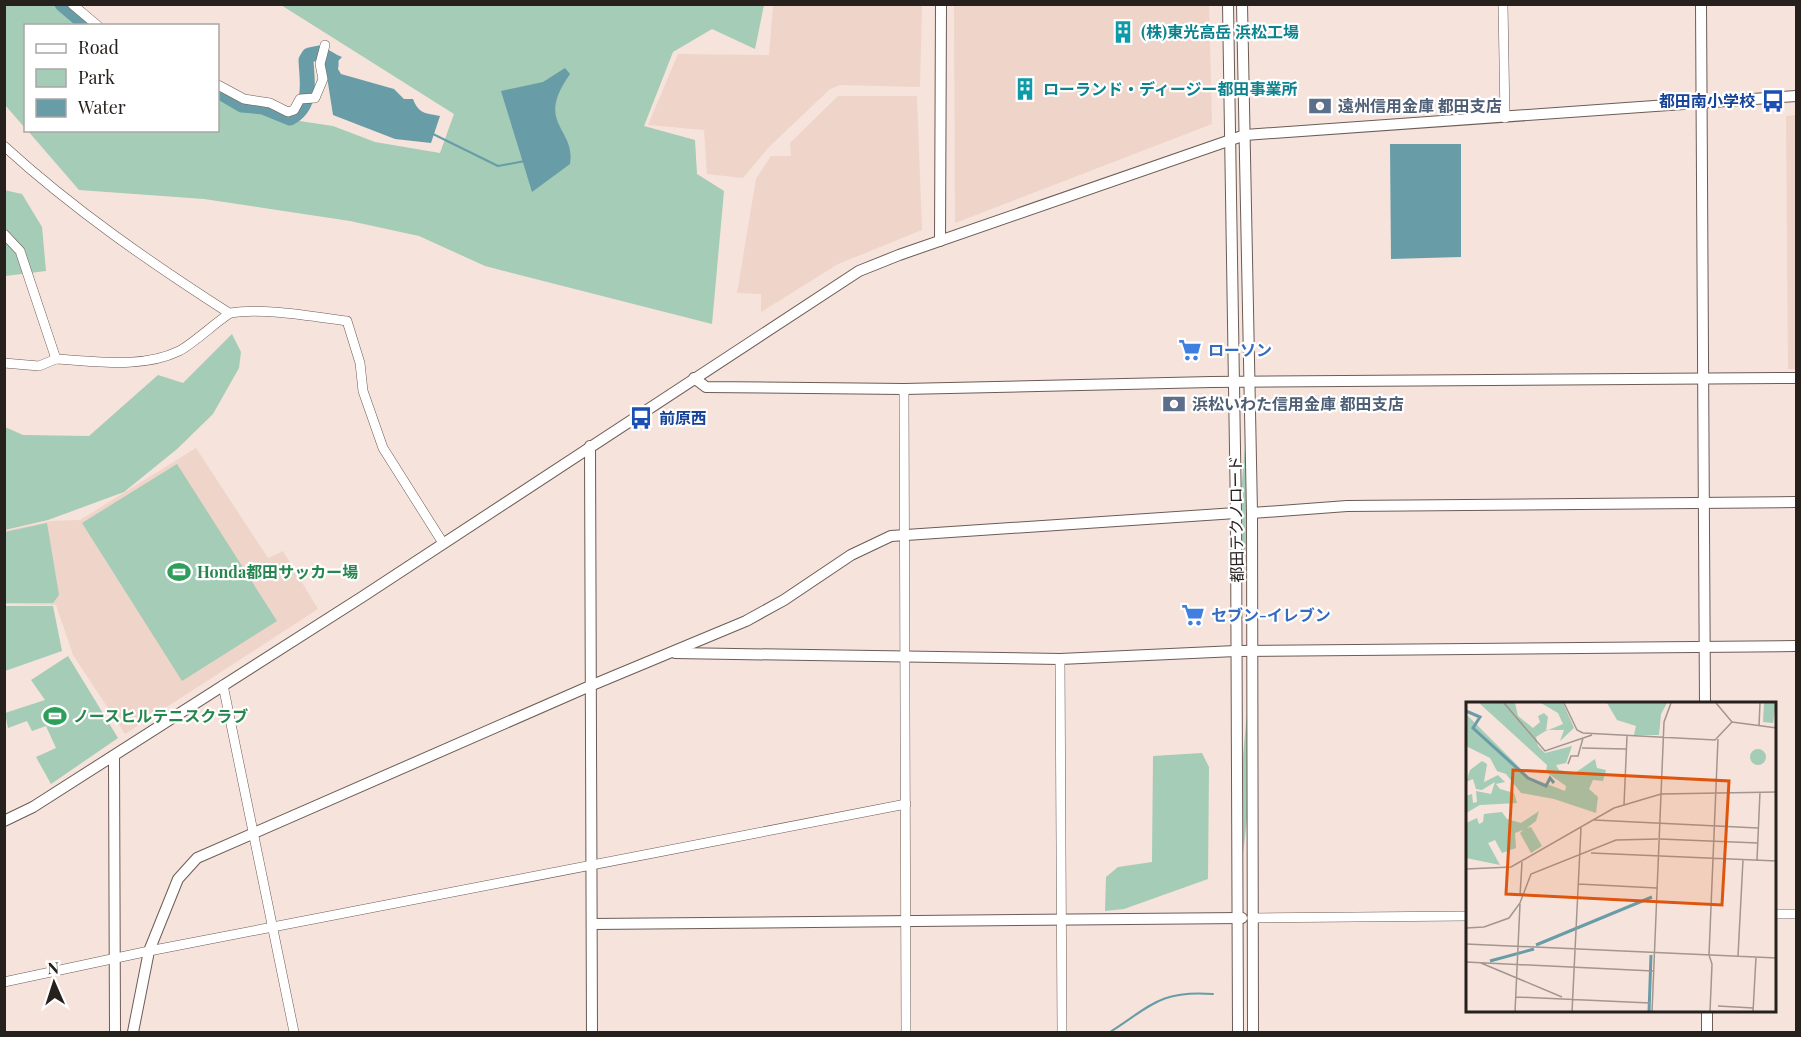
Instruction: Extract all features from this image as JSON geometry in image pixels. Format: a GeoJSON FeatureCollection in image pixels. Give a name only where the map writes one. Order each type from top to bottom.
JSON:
{"type":"FeatureCollection","features":[{"type":"Feature","properties":{"kind":"street"},"geometry":{"type":"LineString","coordinates":[[72,4],[96,24]]}},
{"type":"Feature","properties":{"kind":"street"},"geometry":{"type":"LineString","coordinates":[[940,241],[941,4]]}},
{"type":"Feature","properties":{"kind":"street","name":"都田テクノロード"},"geometry":{"type":"LineString","coordinates":[[1228,4],[1236,513],[1238,1032]]}},
{"type":"Feature","properties":{"kind":"street","name":"都田テクノロード"},"geometry":{"type":"LineString","coordinates":[[1242,4],[1247,381],[1252,513],[1253,1032]]}},
{"type":"Feature","properties":{"kind":"street"},"geometry":{"type":"LineString","coordinates":[[1503,4],[1505,118]]}},
{"type":"Feature","properties":{"kind":"street"},"geometry":{"type":"LineString","coordinates":[[1701,4],[1705,702]]}},
{"type":"Feature","properties":{"kind":"street"},"geometry":{"type":"LineString","coordinates":[[219,86],[244,99],[270,103],[288,112],[294,110],[300,99],[315,98],[323,79],[320,64],[325,45]]}},
{"type":"Feature","properties":{"kind":"street"},"geometry":{"type":"LineString","coordinates":[[4,821],[33,807],[114,756],[859,271],[1245,135],[1797,96]]}},
{"type":"Feature","properties":{"kind":"street"},"geometry":{"type":"LineString","coordinates":[[4,146],[56,191],[182,283],[229,313],[260,312],[346,321],[360,363],[363,391],[383,448],[443,543]]}},
{"type":"Feature","properties":{"kind":"street"},"geometry":{"type":"LineString","coordinates":[[4,234],[20,250],[56,359]]}},
{"type":"Feature","properties":{"kind":"street"},"geometry":{"type":"LineString","coordinates":[[4,363],[39,366],[56,359],[113,362],[147,360],[179,351],[208,332],[229,313]]}},
{"type":"Feature","properties":{"kind":"street"},"geometry":{"type":"LineString","coordinates":[[694,378],[706,387],[904,389],[1234,381],[1797,378]]}},
{"type":"Feature","properties":{"kind":"street"},"geometry":{"type":"LineString","coordinates":[[904,389],[906,1032]]}},
{"type":"Feature","properties":{"kind":"street"},"geometry":{"type":"LineString","coordinates":[[590,447],[592,1032]]}},
{"type":"Feature","properties":{"kind":"street"},"geometry":{"type":"LineString","coordinates":[[1252,513],[1347,506],[1797,502]]}},
{"type":"Feature","properties":{"kind":"street"},"geometry":{"type":"LineString","coordinates":[[133,1032],[149,951],[178,879],[197,858],[590,686],[747,621],[877,541],[904,534],[1236,513]]}},
{"type":"Feature","properties":{"kind":"street"},"geometry":{"type":"LineString","coordinates":[[672,653],[1060,659],[1236,651],[1797,646]]}},
{"type":"Feature","properties":{"kind":"street"},"geometry":{"type":"LineString","coordinates":[[1060,659],[1062,1032]]}},
{"type":"Feature","properties":{"kind":"street"},"geometry":{"type":"LineString","coordinates":[[223,685],[255,832],[294,1032]]}},
{"type":"Feature","properties":{"kind":"street"},"geometry":{"type":"LineString","coordinates":[[114,756],[115,1032]]}},
{"type":"Feature","properties":{"kind":"street"},"geometry":{"type":"LineString","coordinates":[[4,982],[149,951],[906,804]]}},
{"type":"Feature","properties":{"kind":"street"},"geometry":{"type":"LineString","coordinates":[[1777,914],[1797,914]]}},
{"type":"Feature","properties":{"kind":"street"},"geometry":{"type":"LineString","coordinates":[[592,924],[1466,916]]}},
{"type":"Feature","properties":{"kind":"street"},"geometry":{"type":"LineString","coordinates":[[1707,1013],[1707,1032]]}},
{"type":"Feature","properties":{"kind":"shaded area"},"geometry":{"type":"Polygon","coordinates":[[[773,5],[922,5],[920,87],[840,85],[830,89],[769,147],[743,178],[707,174],[704,130],[648,125],[678,54],[769,55],[773,5]]]}},
{"type":"Feature","properties":{"kind":"shaded area"},"geometry":{"type":"Polygon","coordinates":[[[954,5],[1209,5],[1212,124],[955,223],[954,5]]]}},
{"type":"Feature","properties":{"kind":"shaded area"},"geometry":{"type":"Polygon","coordinates":[[[838,96],[917,96],[922,230],[838,264],[761,312],[761,294],[737,293],[756,179],[771,156],[791,156],[790,143],[838,96]]]}},
{"type":"Feature","properties":{"kind":"shaded area"},"geometry":{"type":"Polygon","coordinates":[[[1796,115],[1796,369],[1788,369],[1786,116],[1796,115]]]}},
{"type":"Feature","properties":{"kind":"shaded area"},"geometry":{"type":"Polygon","coordinates":[[[196,448],[268,558],[283,551],[318,609],[125,734],[73,655],[56,605],[5,604],[4,531],[51,521],[80,520],[196,448]]]}},
{"type":"Feature","properties":{"kind":"green space"},"geometry":{"type":"Polygon","coordinates":[[[5,5],[77,5],[101,24],[24,24],[24,127],[5,105],[5,5]]]}},
{"type":"Feature","properties":{"kind":"green space"},"geometry":{"type":"Polygon","coordinates":[[[281,5],[764,5],[755,49],[712,29],[673,52],[644,126],[695,140],[697,174],[724,191],[712,324],[485,266],[419,236],[350,221],[204,199],[79,190],[29,132],[219,132],[219,92],[286,119],[333,126],[375,142],[440,153],[454,114],[281,5]]]}},
{"type":"Feature","properties":{"kind":"green space"},"geometry":{"type":"Polygon","coordinates":[[[4,190],[22,194],[42,227],[46,271],[5,276],[4,190]]]}},
{"type":"Feature","properties":{"kind":"green space"},"geometry":{"type":"Polygon","coordinates":[[[232,334],[241,352],[239,368],[213,414],[177,449],[124,492],[48,520],[5,530],[5,427],[23,435],[89,436],[158,375],[183,383],[232,334]]]}},
{"type":"Feature","properties":{"kind":"green space"},"geometry":{"type":"Polygon","coordinates":[[[1245,446],[1247,541],[1243,581],[1241,493],[1245,446]]]}},
{"type":"Feature","properties":{"kind":"green space","name":"Honda都田サッカー場"},"geometry":{"type":"Polygon","coordinates":[[[177,464],[277,621],[182,681],[82,523],[177,464]]]}},
{"type":"Feature","properties":{"kind":"green space"},"geometry":{"type":"Polygon","coordinates":[[[47,523],[59,595],[53,603],[5,603],[5,532],[47,523]]]}},
{"type":"Feature","properties":{"kind":"green space"},"geometry":{"type":"Polygon","coordinates":[[[5,606],[53,606],[62,651],[5,671],[5,606]]]}},
{"type":"Feature","properties":{"kind":"green space","name":"ノースヒルテニスクラブ"},"geometry":{"type":"Polygon","coordinates":[[[68,656],[118,738],[51,784],[36,757],[56,748],[46,726],[32,731],[27,721],[8,728],[5,713],[45,700],[31,680],[68,656]]]}},
{"type":"Feature","properties":{"kind":"green space"},"geometry":{"type":"Polygon","coordinates":[[[1248,702],[1248,810],[1243,854],[1243,756],[1248,702]]]}},
{"type":"Feature","properties":{"kind":"green space"},"geometry":{"type":"Polygon","coordinates":[[[1202,753],[1209,767],[1208,879],[1124,909],[1105,911],[1106,877],[1118,867],[1152,862],[1153,756],[1202,753]]]}},
{"type":"Feature","properties":{"kind":"water"},"geometry":{"type":"Polygon","coordinates":[[[328,51],[342,57],[335,64],[341,74],[394,89],[404,99],[413,99],[423,112],[440,116],[431,143],[395,139],[333,115],[325,64],[328,51]]]}},
{"type":"Feature","properties":{"kind":"water"},"geometry":{"type":"Polygon","coordinates":[[[565,68],[570,74],[560,91],[556,104],[556,115],[570,152],[570,164],[532,192],[501,91],[543,82],[565,68]]]}},
{"type":"Feature","properties":{"kind":"water"},"geometry":{"type":"Polygon","coordinates":[[[1390,144],[1461,144],[1461,257],[1391,259],[1390,144]]]}},
{"type":"Feature","properties":{"kind":"waterway"},"geometry":{"type":"LineString","coordinates":[[62,4],[86,24]]}},
{"type":"Feature","properties":{"kind":"waterway"},"geometry":{"type":"LineString","coordinates":[[219,92],[242,105],[263,107],[290,118],[297,113],[305,100],[307,93],[306,60],[309,55],[319,53],[331,60],[331,66]]}},
{"type":"Feature","properties":{"kind":"waterway"},"geometry":{"type":"LineString","coordinates":[[433,134],[498,166],[525,161]]}},
{"type":"Feature","properties":{"kind":"waterway"},"geometry":{"type":"LineString","coordinates":[[1110,1032],[1147,1007],[1168,997],[1195,993],[1213,994]]}},
{"type":"Feature","properties":{"kind":"place","name":"(株)東光高岳 浜松工場"},"geometry":{"type":"Point","coordinates":[1123,32]}},
{"type":"Feature","properties":{"kind":"place","name":"ローランド・ディージー都田事業所"},"geometry":{"type":"Point","coordinates":[1025,89]}},
{"type":"Feature","properties":{"kind":"place","name":"都田南小学校"},"geometry":{"type":"Point","coordinates":[1773,101]}},
{"type":"Feature","properties":{"kind":"place","name":"遠州信用金庫 都田支店"},"geometry":{"type":"Point","coordinates":[1320,106]}},
{"type":"Feature","properties":{"kind":"place","name":"ローソン"},"geometry":{"type":"Point","coordinates":[1190,350]}},
{"type":"Feature","properties":{"kind":"place","name":"浜松いわた信用金庫 都田支店"},"geometry":{"type":"Point","coordinates":[1174,404]}},
{"type":"Feature","properties":{"kind":"place","name":"前原西"},"geometry":{"type":"Point","coordinates":[641,418]}},
{"type":"Feature","properties":{"kind":"place","name":"Honda都田サッカー場"},"geometry":{"type":"Point","coordinates":[179,572]}},
{"type":"Feature","properties":{"kind":"place","name":"セブン-イレブン"},"geometry":{"type":"Point","coordinates":[1193,615]}},
{"type":"Feature","properties":{"kind":"place","name":"ノースヒルテニスクラブ"},"geometry":{"type":"Point","coordinates":[55,716]}}]}
